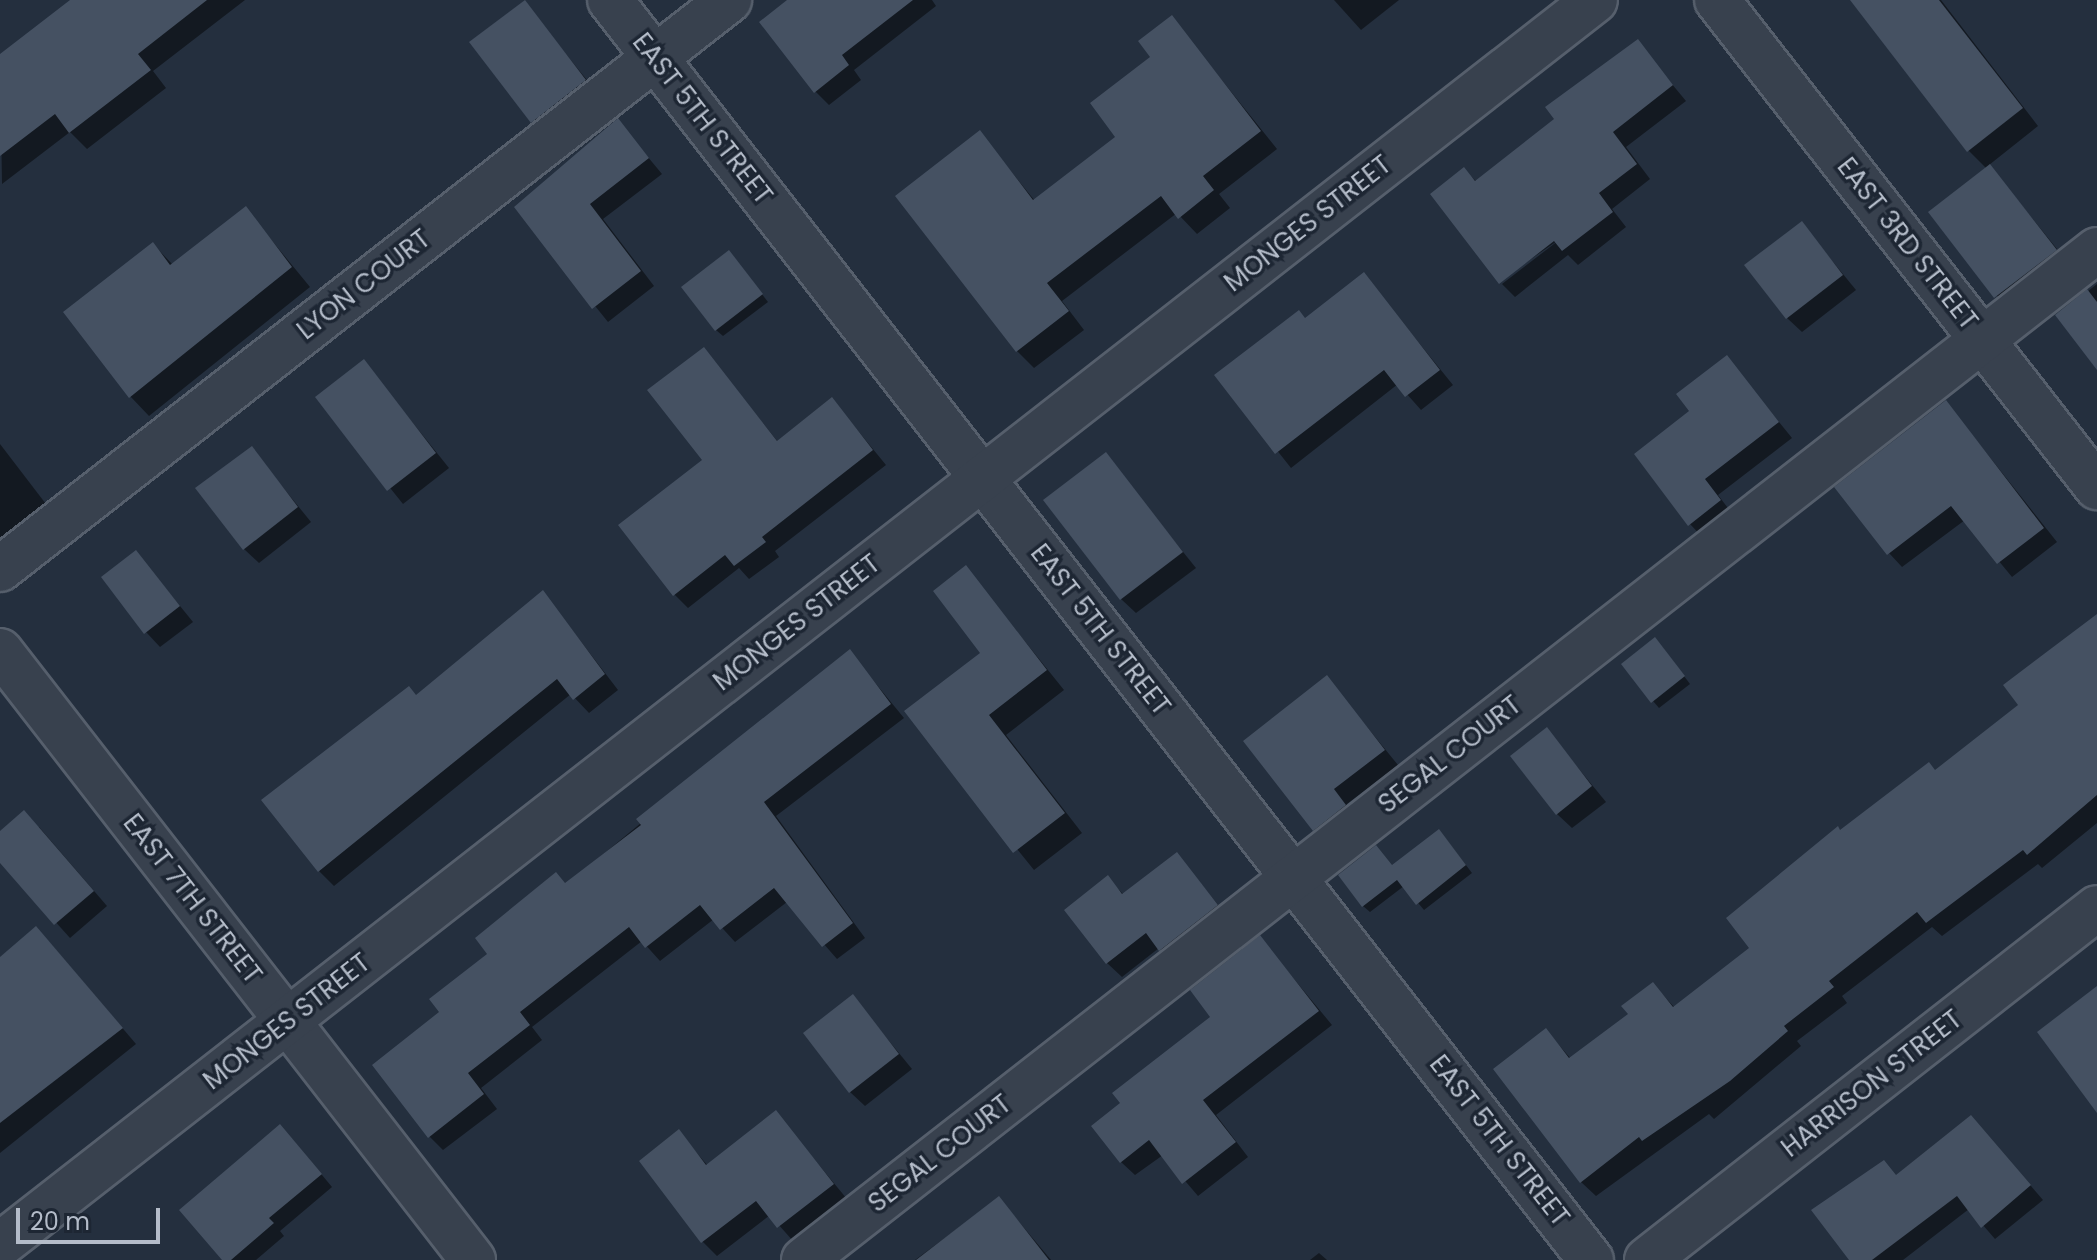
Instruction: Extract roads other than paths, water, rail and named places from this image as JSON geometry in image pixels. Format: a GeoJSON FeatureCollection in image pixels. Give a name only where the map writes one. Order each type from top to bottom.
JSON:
{"type":"FeatureCollection","features":[{"type":"Feature","properties":{"kind":"street","name":"EAST 5TH STREET"},"geometry":{"type":"LineString","coordinates":[[610,0],[1591,1260]]}},
{"type":"Feature","properties":{"kind":"street","name":"LYON COURT"},"geometry":{"type":"LineString","coordinates":[[0,569],[729,0]]}},
{"type":"Feature","properties":{"kind":"street","name":"MONGES STREET"},"geometry":{"type":"LineString","coordinates":[[0,1245],[1595,0]]}},
{"type":"Feature","properties":{"kind":"street","name":"EAST 3RD STREET"},"geometry":{"type":"LineString","coordinates":[[1717,0],[2097,487]]}},
{"type":"Feature","properties":{"kind":"street","name":"SEGAL COURT"},"geometry":{"type":"LineString","coordinates":[[804,1260],[2097,250]]}},
{"type":"Feature","properties":{"kind":"street","name":"EAST 7TH STREET"},"geometry":{"type":"LineString","coordinates":[[0,651],[473,1260]]}},
{"type":"Feature","properties":{"kind":"street","name":"HARRISON STREET"},"geometry":{"type":"LineString","coordinates":[[1647,1260],[2097,908]]}}]}
